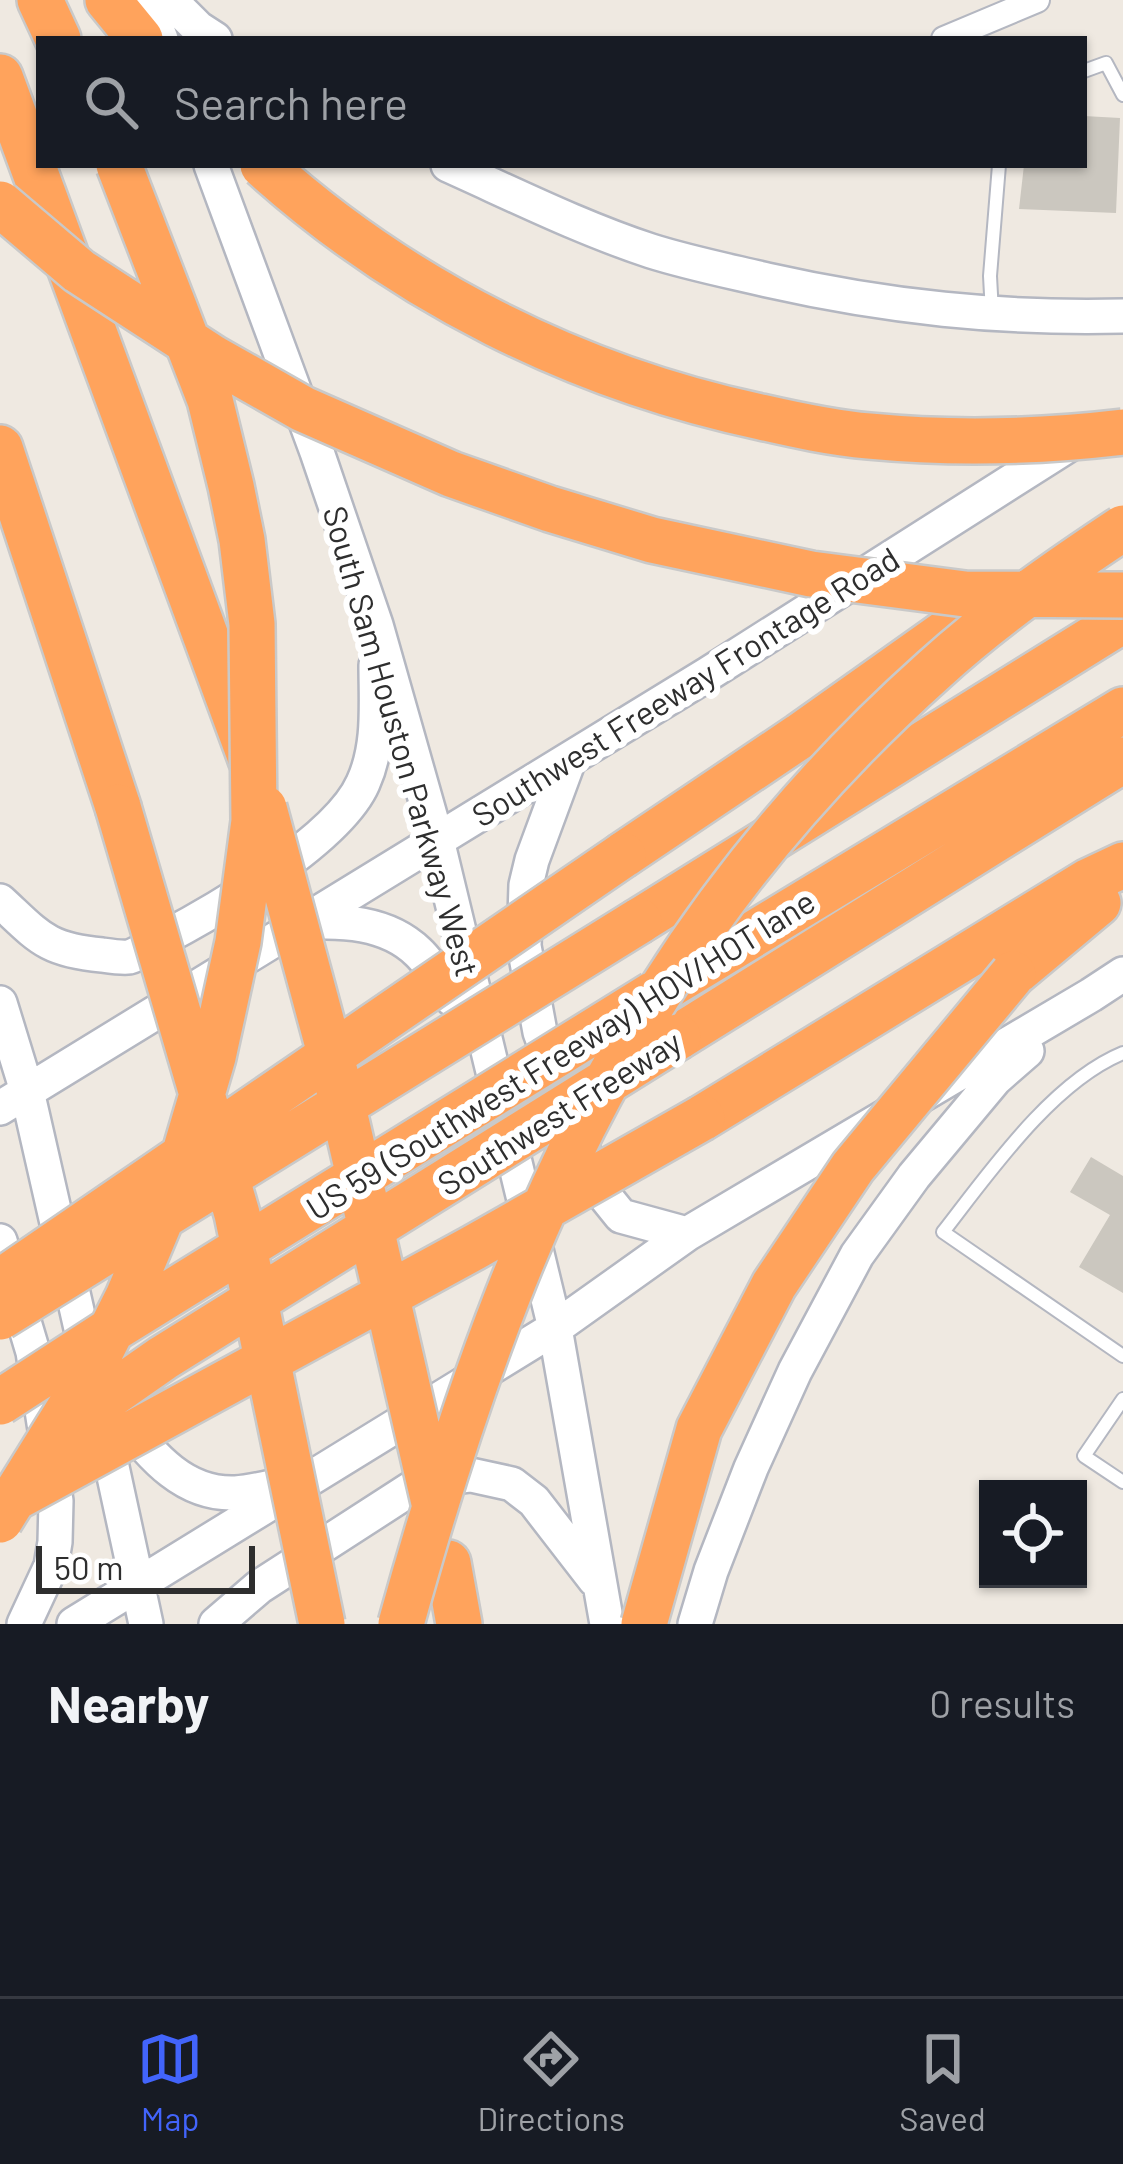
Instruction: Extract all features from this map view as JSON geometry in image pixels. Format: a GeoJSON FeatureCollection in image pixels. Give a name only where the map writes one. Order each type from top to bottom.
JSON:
{"type":"FeatureCollection","features":[{"type":"Feature","properties":{"kind":"highway"},"geometry":{"type":"LineString","coordinates":[[40,0],[57,36]]}},
{"type":"Feature","properties":{"kind":"highway"},"geometry":{"type":"LineString","coordinates":[[108,0],[138,36]]}},
{"type":"Feature","properties":{"kind":"highway"},"geometry":{"type":"LineString","coordinates":[[0,77],[251,759],[335,1072],[459,1624]]}},
{"type":"Feature","properties":{"kind":"highway"},"geometry":{"type":"LineString","coordinates":[[0,1520],[81,1390],[128,1297],[176,1183],[238,942],[254,821],[252,624],[232,486],[210,400],[120,168]]}},
{"type":"Feature","properties":{"kind":"highway"},"geometry":{"type":"LineString","coordinates":[[267,168],[374,254],[467,309],[567,358],[687,399],[866,436],[970,442],[1123,432]]}},
{"type":"Feature","properties":{"kind":"highway"},"geometry":{"type":"LineString","coordinates":[[0,204],[79,271],[303,409],[451,474],[550,509],[652,540],[832,577],[965,594],[1123,595]]}},
{"type":"Feature","properties":{"kind":"highway"},"geometry":{"type":"LineString","coordinates":[[0,448],[118,807],[237,1214],[322,1624]]}},
{"type":"Feature","properties":{"kind":"highway"},"geometry":{"type":"LineString","coordinates":[[0,1282],[800,736],[1123,507]]}},
{"type":"Feature","properties":{"kind":"highway"},"geometry":{"type":"LineString","coordinates":[[401,1624],[451,1456],[517,1275],[586,1123],[662,988],[752,861],[858,742],[974,636],[1123,528]]}},
{"type":"Feature","properties":{"kind":"highway"},"geometry":{"type":"LineString","coordinates":[[0,1317],[1123,620]]}},
{"type":"Feature","properties":{"kind":"highway","name":"US 59 (Southwest Freeway) HOV/HOT lane"},"geometry":{"type":"LineString","coordinates":[[0,1402],[661,990],[1123,710]]}},
{"type":"Feature","properties":{"kind":"highway","name":"Southwest Freeway"},"geometry":{"type":"LineString","coordinates":[[0,1471],[163,1358],[1123,760]]}},
{"type":"Feature","properties":{"kind":"highway"},"geometry":{"type":"LineString","coordinates":[[0,1506],[702,1118],[1089,881],[1123,865]]}},
{"type":"Feature","properties":{"kind":"highway"},"geometry":{"type":"LineString","coordinates":[[644,1624],[699,1429],[774,1286],[853,1166],[1013,974],[1123,881]]}},
{"type":"Feature","properties":{"kind":"main road"},"geometry":{"type":"LineString","coordinates":[[145,0],[160,36]]}},
{"type":"Feature","properties":{"kind":"main road"},"geometry":{"type":"LineString","coordinates":[[170,0],[210,36]]}},
{"type":"Feature","properties":{"kind":"main road","name":"South Sam Houston Parkway West"},"geometry":{"type":"LineString","coordinates":[[213,168],[376,625],[437,840],[555,1328],[607,1624]]}},
{"type":"Feature","properties":{"kind":"main road"},"geometry":{"type":"LineString","coordinates":[[455,168],[653,252],[828,293],[992,314],[1123,316]]}},
{"type":"Feature","properties":{"kind":"main road","name":"Southwest Freeway Frontage Road"},"geometry":{"type":"LineString","coordinates":[[13,1099],[568,760],[1123,411]]}},
{"type":"Feature","properties":{"kind":"main road"},"geometry":{"type":"LineString","coordinates":[[0,901],[43,940],[65,951],[129,957],[213,912],[318,839],[363,785],[374,751],[376,625]]}},
{"type":"Feature","properties":{"kind":"main road"},"geometry":{"type":"LineString","coordinates":[[568,760],[526,885],[524,946],[540,1032],[596,1185],[621,1216],[687,1234]]}},
{"type":"Feature","properties":{"kind":"main road"},"geometry":{"type":"LineString","coordinates":[[300,923],[359,924],[415,949],[488,1049]]}},
{"type":"Feature","properties":{"kind":"main road"},"geometry":{"type":"LineString","coordinates":[[74,1624],[555,1328],[687,1234],[1123,974]]}},
{"type":"Feature","properties":{"kind":"main road"},"geometry":{"type":"LineString","coordinates":[[695,1624],[751,1468],[795,1371],[857,1255],[914,1176],[995,1079],[1091,995]]}},
{"type":"Feature","properties":{"kind":"main road"},"geometry":{"type":"LineString","coordinates":[[0,1003],[13,1099],[93,1384],[146,1624]]}},
{"type":"Feature","properties":{"kind":"main road"},"geometry":{"type":"LineString","coordinates":[[0,1241],[33,1352],[56,1501],[51,1566],[24,1624]]}},
{"type":"Feature","properties":{"kind":"main road"},"geometry":{"type":"LineString","coordinates":[[93,1384],[154,1458],[180,1480],[232,1493],[308,1480]]}},
{"type":"Feature","properties":{"kind":"main road"},"geometry":{"type":"LineString","coordinates":[[216,1624],[259,1588],[423,1481],[471,1475],[512,1484],[533,1501],[600,1586]]}},
{"type":"Feature","properties":{"kind":"street"},"geometry":{"type":"LineString","coordinates":[[951,36],[1037,0]]}},
{"type":"Feature","properties":{"kind":"lane"},"geometry":{"type":"LineString","coordinates":[[1087,70],[1106,63],[1123,94]]}},
{"type":"Feature","properties":{"kind":"lane"},"geometry":{"type":"LineString","coordinates":[[992,314],[990,276],[999,168]]}},
{"type":"Feature","properties":{"kind":"lane"},"geometry":{"type":"LineString","coordinates":[[1123,1053],[1057,1097],[943,1232],[1123,1356]]}},
{"type":"Feature","properties":{"kind":"lane"},"geometry":{"type":"LineString","coordinates":[[1123,1399],[1084,1456],[1123,1482]]}},
{"type":"Feature","properties":{"kind":"building"},"geometry":{"type":"Polygon","coordinates":[[[1087,116],[1120,118],[1116,213],[1019,209],[1024,168],[1087,168],[1087,116]]]}},
{"type":"Feature","properties":{"kind":"building"},"geometry":{"type":"Polygon","coordinates":[[[1091,1157],[1123,1176],[1123,1293],[1079,1267],[1110,1215],[1070,1192],[1091,1157]]]}}]}
